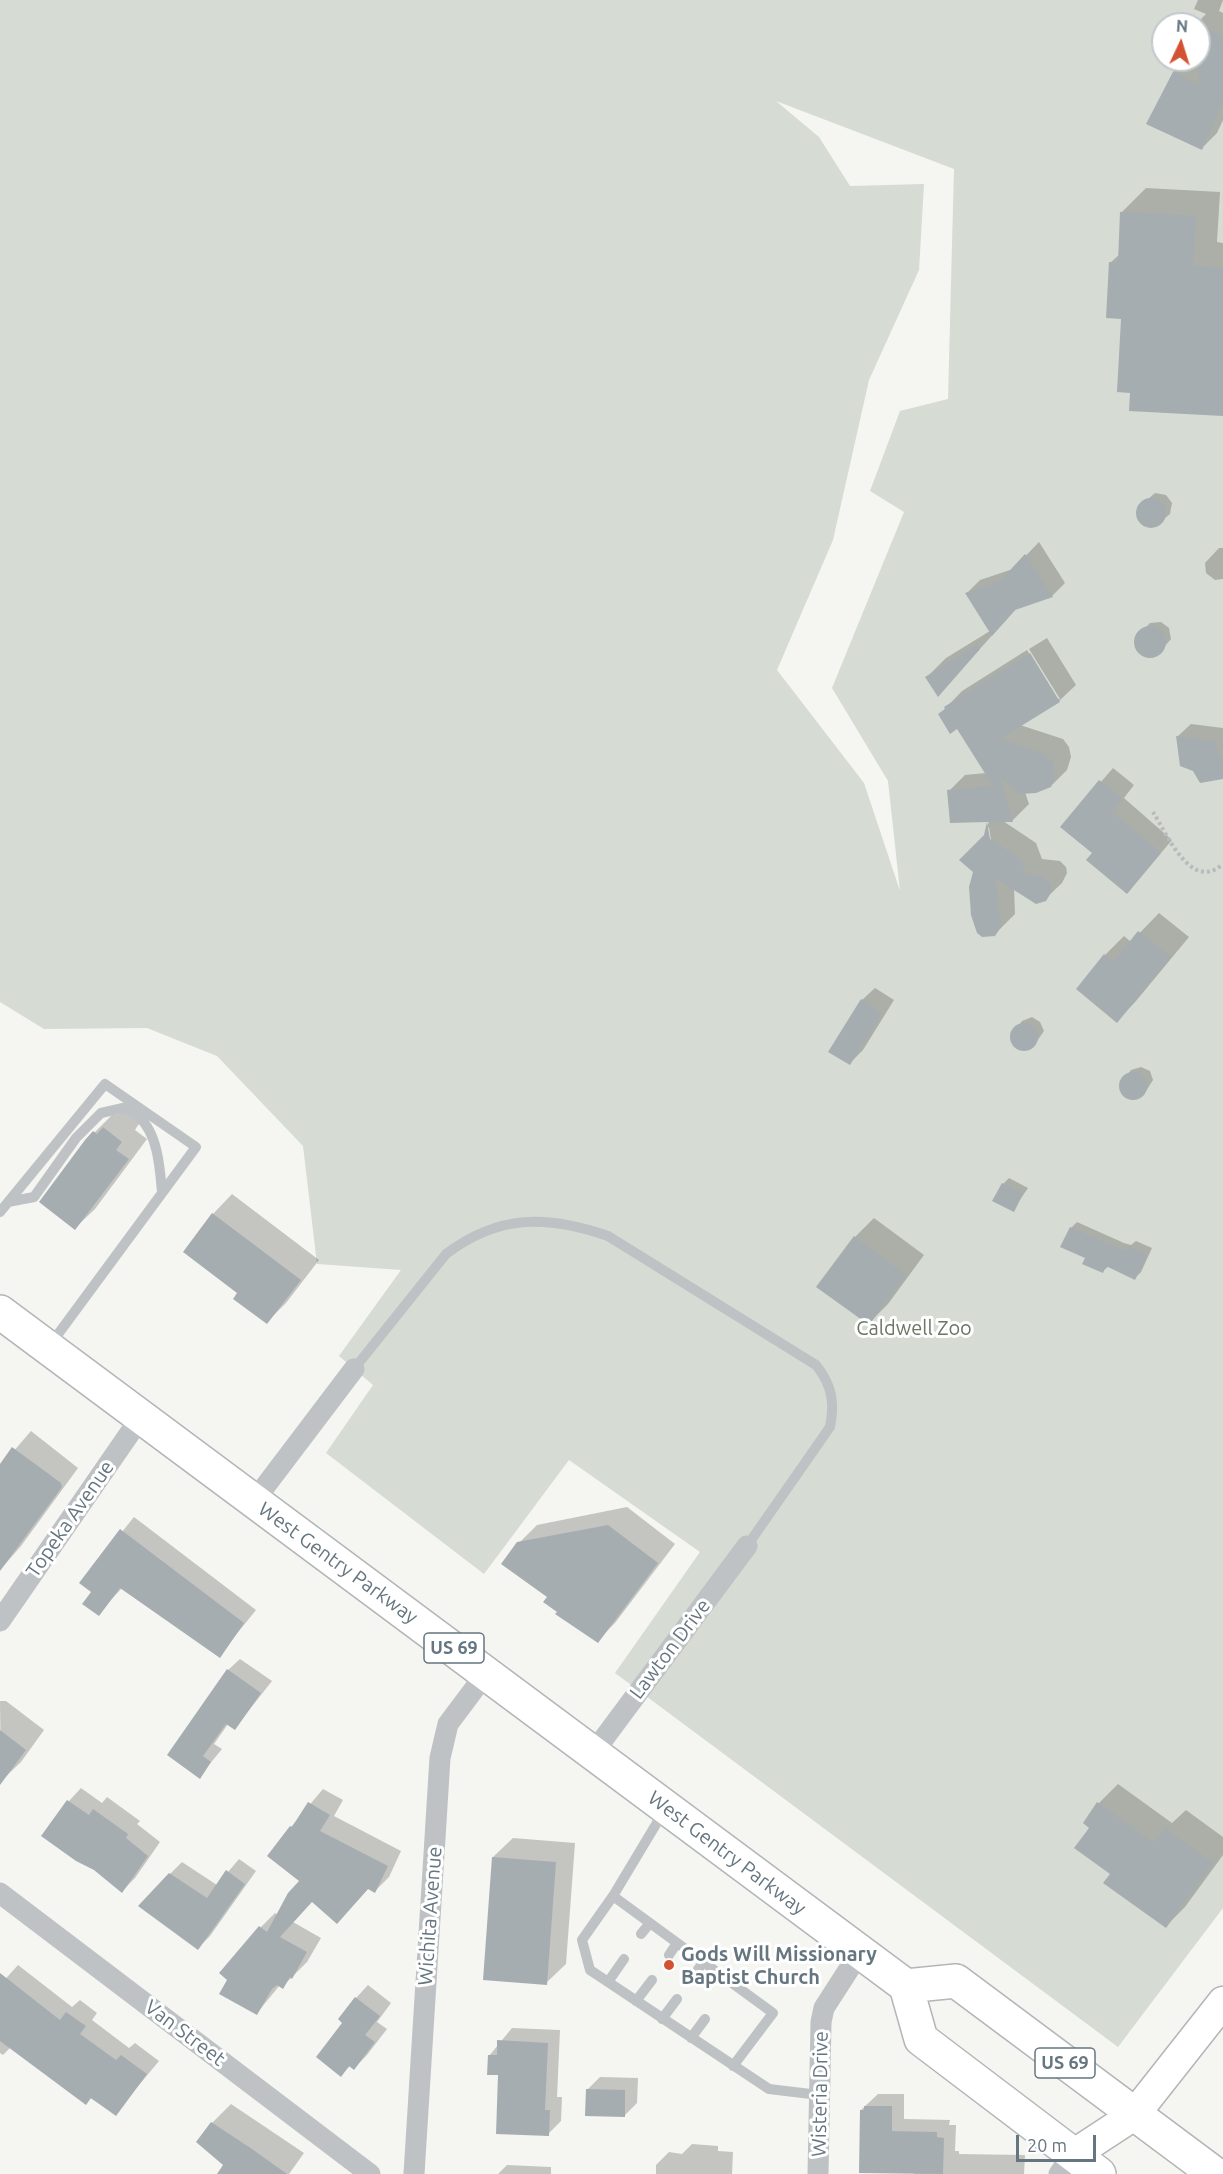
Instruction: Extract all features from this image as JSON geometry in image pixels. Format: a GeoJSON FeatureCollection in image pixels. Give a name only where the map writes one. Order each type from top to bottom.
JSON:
{"type":"FeatureCollection","features":[{"type":"Feature","properties":{"kind":"main road","name":"West Gentry Parkway"},"geometry":{"type":"LineString","coordinates":[[0,1312],[487,1672],[665,1808],[906,1986]]}},
{"type":"Feature","properties":{"kind":"main road","name":"US 69"},"geometry":{"type":"LineString","coordinates":[[906,1986],[956,1981],[1215,2174]]}},
{"type":"Feature","properties":{"kind":"main road"},"geometry":{"type":"LineString","coordinates":[[906,1986],[921,2039],[1077,2168],[1134,2115],[1223,2002]]}},
{"type":"Feature","properties":{"kind":"street"},"geometry":{"type":"LineString","coordinates":[[254,1502],[354,1369]]}},
{"type":"Feature","properties":{"kind":"street","name":"Topeka Avenue"},"geometry":{"type":"LineString","coordinates":[[0,1621],[141,1417]]}},
{"type":"Feature","properties":{"kind":"street","name":"Lawton Drive"},"geometry":{"type":"LineString","coordinates":[[593,1752],[747,1546]]}},
{"type":"Feature","properties":{"kind":"street","name":"Wichita Avenue"},"geometry":{"type":"LineString","coordinates":[[414,2174],[441,1751],[448,1724],[487,1672]]}},
{"type":"Feature","properties":{"kind":"street","name":"Van Street"},"geometry":{"type":"LineString","coordinates":[[0,1893],[370,2174]]}},
{"type":"Feature","properties":{"kind":"street","name":"Wisteria Drive"},"geometry":{"type":"LineString","coordinates":[[818,2174],[820,2037],[824,2008],[860,1952]]}},
{"type":"Feature","properties":{"kind":"lane"},"geometry":{"type":"LineString","coordinates":[[0,1212],[105,1084],[196,1147],[48,1348]]}},
{"type":"Feature","properties":{"kind":"lane"},"geometry":{"type":"LineString","coordinates":[[8,1202],[34,1197],[76,1138],[101,1113],[123,1107],[140,1117],[149,1132],[159,1159],[162,1192]]}},
{"type":"Feature","properties":{"kind":"lane"},"geometry":{"type":"LineString","coordinates":[[354,1369],[446,1254],[482,1232],[503,1225],[542,1220],[584,1227],[608,1236],[816,1365],[826,1377],[832,1392],[833,1411],[830,1427],[747,1546]]}},
{"type":"Feature","properties":{"kind":"lane"},"geometry":{"type":"LineString","coordinates":[[665,1808],[613,1896],[582,1940],[590,1970],[770,2089],[819,2095]]}},
{"type":"Feature","properties":{"kind":"lane"},"geometry":{"type":"LineString","coordinates":[[613,1896],[772,2013],[733,2066]]}},
{"type":"Feature","properties":{"kind":"lane"},"geometry":{"type":"LineString","coordinates":[[642,1934],[650,1923]]}},
{"type":"Feature","properties":{"kind":"lane"},"geometry":{"type":"LineString","coordinates":[[669,1955],[677,1943]]}},
{"type":"Feature","properties":{"kind":"lane"},"geometry":{"type":"LineString","coordinates":[[608,1982],[624,1959]]}},
{"type":"Feature","properties":{"kind":"lane"},"geometry":{"type":"LineString","coordinates":[[695,1974],[703,1962]]}},
{"type":"Feature","properties":{"kind":"lane"},"geometry":{"type":"LineString","coordinates":[[636,2001],[652,1980]]}},
{"type":"Feature","properties":{"kind":"lane"},"geometry":{"type":"LineString","coordinates":[[723,1992],[729,1982]]}},
{"type":"Feature","properties":{"kind":"lane"},"geometry":{"type":"LineString","coordinates":[[662,2019],[677,1999]]}},
{"type":"Feature","properties":{"kind":"lane"},"geometry":{"type":"LineString","coordinates":[[691,2038],[705,2019]]}},
{"type":"Feature","properties":{"kind":"path"},"geometry":{"type":"LineString","coordinates":[[1152,812],[1178,855],[1198,872],[1207,873],[1223,864]]}},
{"type":"Feature","properties":{"kind":"green space","name":"Caldwell Zoo"},"geometry":{"type":"Polygon","coordinates":[[[0,0],[1223,0],[1223,1908],[1118,2047],[615,1673],[700,1552],[569,1460],[484,1574],[326,1453],[373,1385],[339,1356],[401,1270],[317,1264],[303,1146],[217,1056],[147,1028],[44,1029],[0,1002],[0,0]],[[776,101],[819,137],[850,186],[924,184],[919,270],[869,380],[833,540],[777,670],[864,783],[900,891],[888,781],[832,688],[904,512],[870,491],[900,411],[948,399],[954,169],[776,101]]]}},
{"type":"Feature","properties":{"kind":"building"},"geometry":{"type":"Polygon","coordinates":[[[1211,30],[1223,36],[1223,103],[1202,150],[1146,124],[1173,72],[1199,85],[1199,72],[1211,72],[1211,30]]]}},
{"type":"Feature","properties":{"kind":"building"},"geometry":{"type":"Polygon","coordinates":[[[1120,212],[1196,216],[1193,266],[1223,268],[1223,416],[1129,411],[1130,393],[1117,392],[1121,319],[1106,318],[1109,262],[1118,263],[1120,212]]]}},
{"type":"Feature","properties":{"kind":"building"},"geometry":{"type":"Polygon","coordinates":[[[1151,498],[1162,502],[1166,513],[1162,524],[1151,528],[1140,524],[1136,513],[1140,502],[1151,498]]]}},
{"type":"Feature","properties":{"kind":"building"},"geometry":{"type":"Polygon","coordinates":[[[1025,554],[1053,597],[1015,610],[992,636],[965,593],[1000,581],[1025,554]]]}},
{"type":"Feature","properties":{"kind":"building"},"geometry":{"type":"Polygon","coordinates":[[[1150,626],[1161,631],[1166,642],[1161,653],[1150,658],[1139,653],[1134,642],[1139,631],[1150,626]]]}},
{"type":"Feature","properties":{"kind":"building"},"geometry":{"type":"Polygon","coordinates":[[[977,645],[980,649],[938,697],[925,677],[977,645]]]}},
{"type":"Feature","properties":{"kind":"building"},"geometry":{"type":"Polygon","coordinates":[[[1030,653],[1060,702],[1000,739],[1046,755],[1053,763],[1055,774],[1051,787],[1036,793],[1020,794],[1000,777],[1013,822],[950,823],[947,790],[993,786],[957,729],[950,734],[938,714],[945,709],[944,707],[1030,653]]]}},
{"type":"Feature","properties":{"kind":"building"},"geometry":{"type":"Polygon","coordinates":[[[1176,736],[1214,741],[1223,762],[1223,779],[1200,783],[1193,771],[1180,766],[1176,736]]]}},
{"type":"Feature","properties":{"kind":"building"},"geometry":{"type":"Polygon","coordinates":[[[1099,780],[1123,799],[1112,812],[1161,853],[1127,894],[1086,860],[1092,853],[1060,827],[1099,780]]]}},
{"type":"Feature","properties":{"kind":"building"},"geometry":{"type":"Polygon","coordinates":[[[987,822],[990,839],[1020,859],[1026,875],[1043,876],[1050,883],[1052,891],[1046,901],[1036,904],[995,878],[1001,927],[995,936],[982,937],[977,933],[971,915],[969,887],[973,872],[959,860],[984,835],[987,822]]]}},
{"type":"Feature","properties":{"kind":"building"},"geometry":{"type":"Polygon","coordinates":[[[1138,931],[1171,957],[1117,1023],[1076,989],[1104,954],[1113,962],[1138,931]]]}},
{"type":"Feature","properties":{"kind":"building"},"geometry":{"type":"Polygon","coordinates":[[[861,999],[882,1013],[850,1065],[828,1052],[861,999]]]}},
{"type":"Feature","properties":{"kind":"building"},"geometry":{"type":"Polygon","coordinates":[[[1024,1023],[1034,1027],[1038,1037],[1034,1047],[1024,1051],[1014,1047],[1010,1037],[1014,1027],[1024,1023]]]}},
{"type":"Feature","properties":{"kind":"building"},"geometry":{"type":"Polygon","coordinates":[[[1133,1072],[1143,1076],[1147,1086],[1143,1096],[1133,1100],[1123,1096],[1119,1086],[1123,1076],[1133,1072]]]}},
{"type":"Feature","properties":{"kind":"building"},"geometry":{"type":"Polygon","coordinates":[[[103,1127],[122,1142],[116,1150],[129,1159],[75,1230],[39,1202],[85,1140],[93,1131],[97,1134],[103,1127]]]}},
{"type":"Feature","properties":{"kind":"building"},"geometry":{"type":"Polygon","coordinates":[[[1002,1183],[1023,1194],[1014,1212],[992,1201],[1002,1183]]]}},
{"type":"Feature","properties":{"kind":"building"},"geometry":{"type":"Polygon","coordinates":[[[212,1213],[301,1280],[267,1324],[233,1299],[237,1293],[183,1252],[212,1213]]]}},
{"type":"Feature","properties":{"kind":"building"},"geometry":{"type":"Polygon","coordinates":[[[1070,1227],[1126,1251],[1128,1246],[1147,1254],[1135,1280],[1106,1266],[1103,1273],[1082,1264],[1085,1258],[1060,1247],[1070,1227]]]}},
{"type":"Feature","properties":{"kind":"building"},"geometry":{"type":"Polygon","coordinates":[[[854,1236],[906,1275],[869,1325],[816,1287],[854,1236]]]}},
{"type":"Feature","properties":{"kind":"building"},"geometry":{"type":"Polygon","coordinates":[[[12,1447],[61,1483],[62,1487],[0,1571],[0,1464],[12,1447]]]}},
{"type":"Feature","properties":{"kind":"building"},"geometry":{"type":"Polygon","coordinates":[[[608,1525],[658,1563],[598,1643],[555,1614],[557,1612],[543,1602],[547,1597],[501,1564],[517,1542],[608,1525]]]}},
{"type":"Feature","properties":{"kind":"building"},"geometry":{"type":"Polygon","coordinates":[[[120,1529],[244,1623],[220,1658],[120,1588],[99,1616],[82,1604],[91,1592],[79,1583],[120,1529]]]}},
{"type":"Feature","properties":{"kind":"building"},"geometry":{"type":"Polygon","coordinates":[[[227,1669],[261,1693],[235,1730],[226,1724],[203,1756],[211,1762],[200,1779],[167,1755],[227,1669]]]}},
{"type":"Feature","properties":{"kind":"building"},"geometry":{"type":"Polygon","coordinates":[[[0,1730],[26,1750],[0,1785],[0,1730]]]}},
{"type":"Feature","properties":{"kind":"building"},"geometry":{"type":"Polygon","coordinates":[[[67,1800],[89,1815],[93,1809],[128,1834],[126,1838],[148,1856],[122,1893],[94,1870],[76,1861],[41,1836],[67,1800]]]}},
{"type":"Feature","properties":{"kind":"building"},"geometry":{"type":"Polygon","coordinates":[[[308,1802],[330,1815],[320,1831],[388,1866],[375,1893],[368,1889],[337,1924],[312,1902],[280,1937],[307,1952],[292,1979],[290,1977],[283,1989],[277,1985],[272,1989],[257,2015],[219,1994],[227,1980],[219,1973],[259,1926],[267,1932],[288,1893],[299,1881],[267,1856],[290,1826],[292,1827],[308,1802]]]}},
{"type":"Feature","properties":{"kind":"building"},"geometry":{"type":"Polygon","coordinates":[[[1097,1802],[1154,1843],[1165,1828],[1213,1863],[1166,1928],[1103,1883],[1110,1874],[1074,1848],[1089,1828],[1083,1823],[1097,1802]]]}},
{"type":"Feature","properties":{"kind":"building"},"geometry":{"type":"Polygon","coordinates":[[[492,1857],[556,1862],[547,1985],[483,1980],[492,1857]]]}},
{"type":"Feature","properties":{"kind":"building"},"geometry":{"type":"Polygon","coordinates":[[[226,1870],[245,1884],[198,1950],[138,1906],[169,1873],[207,1898],[226,1870]]]}},
{"type":"Feature","properties":{"kind":"building"},"geometry":{"type":"Polygon","coordinates":[[[0,1973],[60,2020],[66,2012],[86,2026],[80,2034],[116,2060],[121,2055],[147,2074],[116,2116],[91,2098],[86,2105],[0,2041],[0,1973]]]}},
{"type":"Feature","properties":{"kind":"building"},"geometry":{"type":"Polygon","coordinates":[[[355,1997],[380,2016],[365,2035],[375,2042],[354,2070],[349,2066],[341,2077],[316,2057],[342,2023],[338,2019],[355,1997]]]}},
{"type":"Feature","properties":{"kind":"building"},"geometry":{"type":"Polygon","coordinates":[[[497,2040],[548,2043],[545,2110],[550,2110],[549,2136],[496,2134],[498,2075],[487,2075],[488,2055],[497,2055],[497,2040]]]}},
{"type":"Feature","properties":{"kind":"building"},"geometry":{"type":"Polygon","coordinates":[[[586,2089],[625,2090],[625,2117],[585,2116],[586,2089]]]}},
{"type":"Feature","properties":{"kind":"building"},"geometry":{"type":"Polygon","coordinates":[[[864,2106],[892,2106],[892,2131],[937,2132],[937,2137],[944,2138],[943,2174],[859,2173],[860,2110],[864,2110],[864,2106]]]}},
{"type":"Feature","properties":{"kind":"building"},"geometry":{"type":"Polygon","coordinates":[[[211,2122],[287,2174],[217,2174],[223,2165],[196,2142],[211,2122]]]}},
{"type":"Feature","properties":{"kind":"place","name":"Gods Will Missionary Baptist Church"},"geometry":{"type":"Point","coordinates":[669,1965]}}]}
